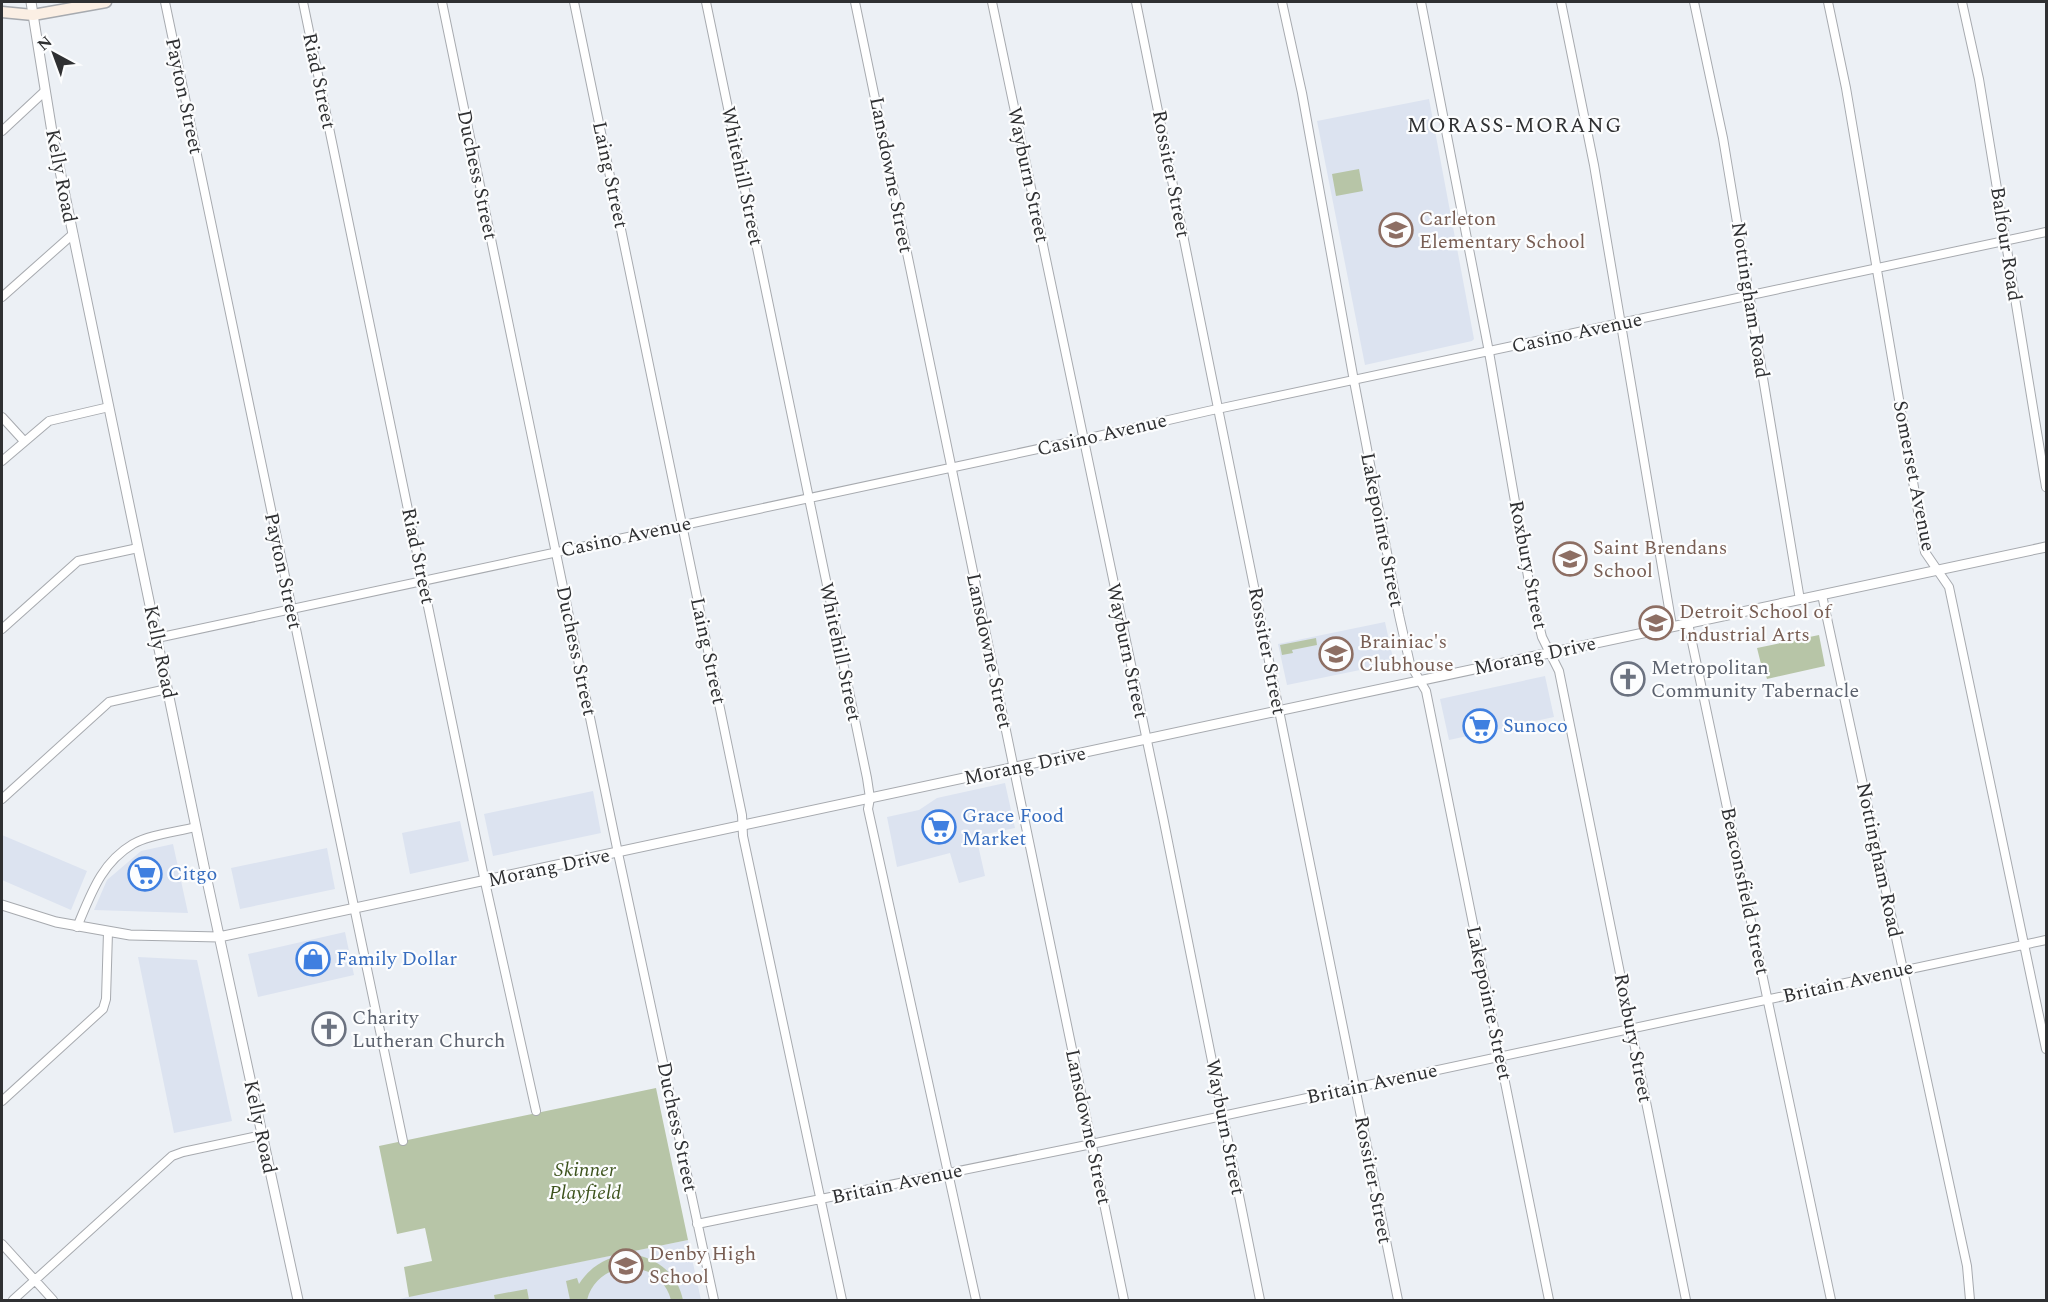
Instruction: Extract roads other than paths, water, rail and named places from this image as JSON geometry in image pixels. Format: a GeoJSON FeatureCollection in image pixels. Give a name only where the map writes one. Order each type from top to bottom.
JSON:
{"type":"FeatureCollection","features":[{"type":"Feature","properties":{"kind":"main road"},"geometry":{"type":"LineString","coordinates":[[2,12],[33,15],[106,2]]}},
{"type":"Feature","properties":{"kind":"street","name":"Kelly Road"},"geometry":{"type":"LineString","coordinates":[[31,2],[45,91],[73,234],[219,937],[298,1300]]}},
{"type":"Feature","properties":{"kind":"street","name":"Payton Street"},"geometry":{"type":"LineString","coordinates":[[165,2],[402,1141]]}},
{"type":"Feature","properties":{"kind":"street","name":"Riad Street"},"geometry":{"type":"LineString","coordinates":[[303,2],[485,882],[536,1111]]}},
{"type":"Feature","properties":{"kind":"street","name":"Duchess Street"},"geometry":{"type":"LineString","coordinates":[[442,2],[618,853],[714,1300]]}},
{"type":"Feature","properties":{"kind":"street","name":"Laing Street"},"geometry":{"type":"LineString","coordinates":[[574,2],[742,815],[742,836],[842,1300]]}},
{"type":"Feature","properties":{"kind":"street","name":"Whitehill Street"},"geometry":{"type":"LineString","coordinates":[[706,2],[870,798],[868,809],[976,1300]]}},
{"type":"Feature","properties":{"kind":"street","name":"Lansdowne Street"},"geometry":{"type":"LineString","coordinates":[[855,2],[1124,1300]]}},
{"type":"Feature","properties":{"kind":"street","name":"Wayburn Street"},"geometry":{"type":"LineString","coordinates":[[992,2],[1260,1300]]}},
{"type":"Feature","properties":{"kind":"street","name":"Rossiter Street"},"geometry":{"type":"LineString","coordinates":[[1136,2],[1398,1300]]}},
{"type":"Feature","properties":{"kind":"street","name":"Lakepointe Street"},"geometry":{"type":"LineString","coordinates":[[1282,2],[1302,93],[1399,615],[1410,664],[1426,691],[1550,1300]]}},
{"type":"Feature","properties":{"kind":"street","name":"Roxbury Street"},"geometry":{"type":"LineString","coordinates":[[1421,2],[1489,352],[1530,588],[1542,636],[1559,671],[1686,1300]]}},
{"type":"Feature","properties":{"kind":"street"},"geometry":{"type":"LineString","coordinates":[[1560,2],[1594,165],[1672,626]]}},
{"type":"Feature","properties":{"kind":"street","name":"Nottingham Road"},"geometry":{"type":"LineString","coordinates":[[1694,2],[1723,138],[1800,600]]}},
{"type":"Feature","properties":{"kind":"street","name":"Somerset Avenue"},"geometry":{"type":"LineString","coordinates":[[1828,2],[1846,88],[1878,268],[1925,552],[1949,587],[2046,1049]]}},
{"type":"Feature","properties":{"kind":"street","name":"Balfour Road"},"geometry":{"type":"LineString","coordinates":[[1962,2],[1978,79],[2046,487]]}},
{"type":"Feature","properties":{"kind":"street"},"geometry":{"type":"LineString","coordinates":[[2,130],[45,91]]}},
{"type":"Feature","properties":{"kind":"street","name":"Casino Avenue"},"geometry":{"type":"LineString","coordinates":[[157,638],[2046,232]]}},
{"type":"Feature","properties":{"kind":"street"},"geometry":{"type":"LineString","coordinates":[[2,297],[73,234]]}},
{"type":"Feature","properties":{"kind":"street"},"geometry":{"type":"LineString","coordinates":[[2,461],[49,421],[109,408]]}},
{"type":"Feature","properties":{"kind":"street"},"geometry":{"type":"LineString","coordinates":[[2,417],[24,441]]}},
{"type":"Feature","properties":{"kind":"street","name":"Morang Drive"},"geometry":{"type":"LineString","coordinates":[[2,905],[36,917],[108,932],[152,936],[219,937],[2046,547]]}},
{"type":"Feature","properties":{"kind":"street"},"geometry":{"type":"LineString","coordinates":[[2,629],[78,561],[138,548]]}},
{"type":"Feature","properties":{"kind":"street","name":"Nottingham Road"},"geometry":{"type":"LineString","coordinates":[[1822,595],[1967,1266],[1970,1300]]}},
{"type":"Feature","properties":{"kind":"street","name":"Beaconsfield Street"},"geometry":{"type":"LineString","coordinates":[[1688,623],[1831,1300]]}},
{"type":"Feature","properties":{"kind":"street"},"geometry":{"type":"LineString","coordinates":[[2,799],[109,702],[167,689]]}},
{"type":"Feature","properties":{"kind":"street"},"geometry":{"type":"LineString","coordinates":[[77,927],[101,873],[134,843],[196,827]]}},
{"type":"Feature","properties":{"kind":"street"},"geometry":{"type":"LineString","coordinates":[[2,1101],[103,1009],[106,999],[108,932]]}},
{"type":"Feature","properties":{"kind":"street","name":"Britain Avenue"},"geometry":{"type":"LineString","coordinates":[[698,1224],[1091,1144],[2046,940]]}},
{"type":"Feature","properties":{"kind":"street"},"geometry":{"type":"LineString","coordinates":[[13,1300],[172,1156],[262,1135]]}},
{"type":"Feature","properties":{"kind":"street"},"geometry":{"type":"LineString","coordinates":[[2,1244],[53,1300]]}},
{"type":"Feature","properties":{"kind":"place","name":"Carleton Elementary School"},"geometry":{"type":"Point","coordinates":[1396,230]}},
{"type":"Feature","properties":{"kind":"place","name":"Saint Brendans School"},"geometry":{"type":"Point","coordinates":[1570,559]}},
{"type":"Feature","properties":{"kind":"place","name":"Detroit School of Industrial Arts"},"geometry":{"type":"Point","coordinates":[1656,623]}},
{"type":"Feature","properties":{"kind":"place","name":"Brainiac's Clubhouse"},"geometry":{"type":"Point","coordinates":[1336,654]}},
{"type":"Feature","properties":{"kind":"place","name":"Metropolitan Community Tabernacle"},"geometry":{"type":"Point","coordinates":[1628,679]}},
{"type":"Feature","properties":{"kind":"place","name":"Sunoco"},"geometry":{"type":"Point","coordinates":[1480,726]}},
{"type":"Feature","properties":{"kind":"place","name":"Grace Food Market"},"geometry":{"type":"Point","coordinates":[939,827]}},
{"type":"Feature","properties":{"kind":"place","name":"Citgo"},"geometry":{"type":"Point","coordinates":[145,874]}},
{"type":"Feature","properties":{"kind":"place","name":"Family Dollar"},"geometry":{"type":"Point","coordinates":[313,959]}},
{"type":"Feature","properties":{"kind":"place","name":"Charity Lutheran Church"},"geometry":{"type":"Point","coordinates":[329,1029]}},
{"type":"Feature","properties":{"kind":"place","name":"Denby High School"},"geometry":{"type":"Point","coordinates":[626,1266]}},
{"type":"Feature","properties":{"kind":"district","name":"MORASS-MORANG"},"geometry":{"type":"Point","coordinates":[1515,126]}},
{"type":"Feature","properties":{"kind":"park label","name":"Skinner Playfield"},"geometry":{"type":"Point","coordinates":[585,1182]}}]}
